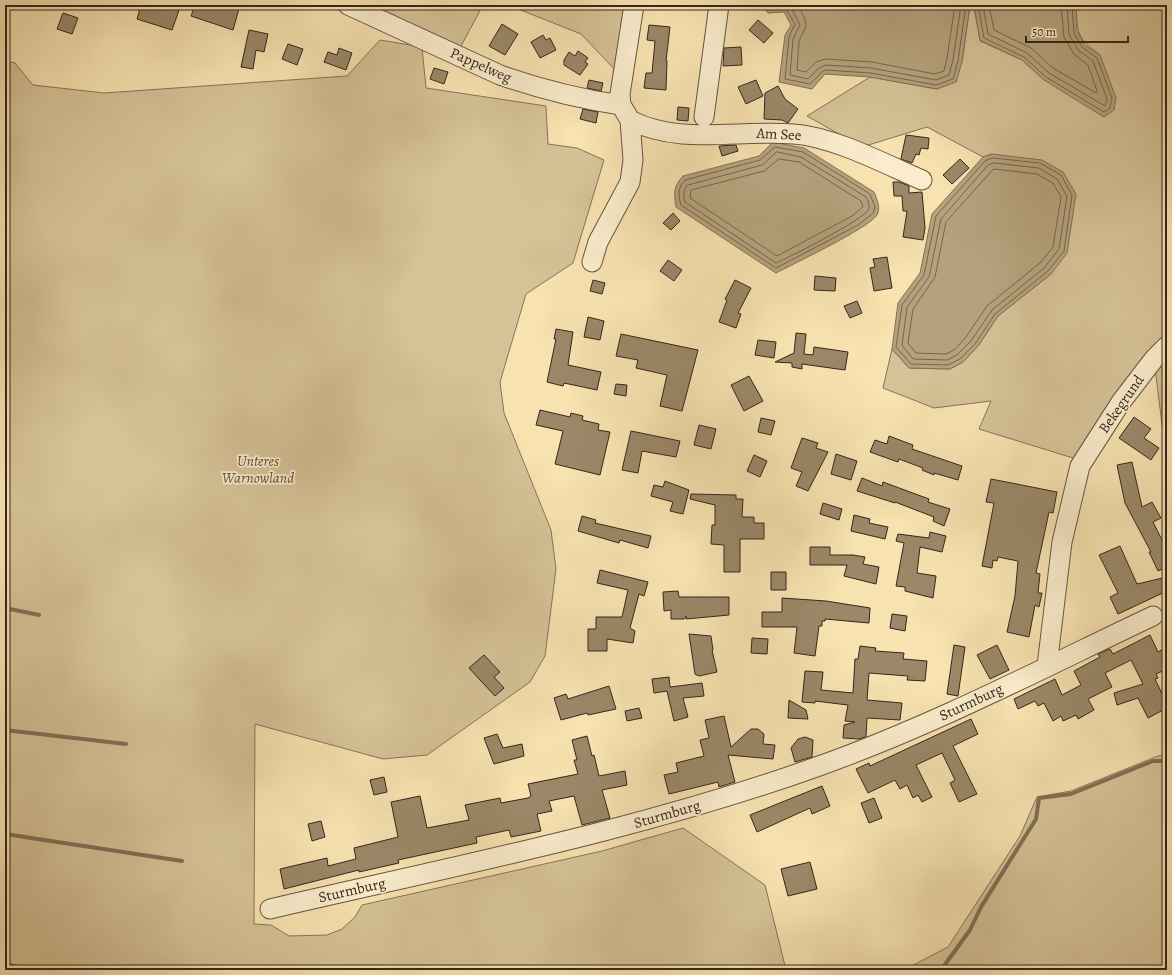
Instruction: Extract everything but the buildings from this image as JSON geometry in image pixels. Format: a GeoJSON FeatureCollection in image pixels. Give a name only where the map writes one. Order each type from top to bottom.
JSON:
{"type":"FeatureCollection","features":[{"type":"Feature","properties":{"kind":"street","name":"Pappelweg"},"geometry":{"type":"LineString","coordinates":[[348,5],[519,82],[626,113]]}},
{"type":"Feature","properties":{"kind":"street"},"geometry":{"type":"LineString","coordinates":[[592,262],[598,242],[630,182],[633,160],[626,113],[620,94],[634,5]]}},
{"type":"Feature","properties":{"kind":"street"},"geometry":{"type":"LineString","coordinates":[[704,117],[719,5]]}},
{"type":"Feature","properties":{"kind":"street","name":"Am See"},"geometry":{"type":"LineString","coordinates":[[626,113],[646,129],[665,133],[702,135],[764,132],[796,134],[825,139],[922,180]]}},
{"type":"Feature","properties":{"kind":"street","name":"Bekegrund"},"geometry":{"type":"LineString","coordinates":[[1047,666],[1062,542],[1080,466],[1121,402],[1154,359],[1167,346]]}},
{"type":"Feature","properties":{"kind":"street","name":"Sturmburg"},"geometry":{"type":"LineString","coordinates":[[270,909],[643,822],[745,791],[847,756],[942,715],[1153,616]]}},
{"type":"Feature","properties":{"kind":"green space"},"geometry":{"type":"Polygon","coordinates":[[[362,5],[483,5],[460,48],[362,5]]]}},
{"type":"Feature","properties":{"kind":"green space"},"geometry":{"type":"Polygon","coordinates":[[[508,5],[619,5],[626,15],[617,72],[581,34],[508,5]]]}},
{"type":"Feature","properties":{"kind":"green space"},"geometry":{"type":"Polygon","coordinates":[[[970,5],[975,5],[974,7],[980,41],[1022,60],[1044,80],[1100,55],[1087,44],[1080,34],[1077,22],[1076,5],[1167,5],[1167,466],[1154,359],[1081,454],[1073,458],[979,429],[991,401],[934,408],[883,388],[892,349],[909,368],[950,369],[963,362],[978,346],[998,316],[1051,274],[992,154],[983,157],[927,127],[862,147],[807,116],[870,77],[937,89],[962,62],[970,5]]]}},
{"type":"Feature","properties":{"kind":"green space","name":"Unteres Warnowland"},"geometry":{"type":"Polygon","coordinates":[[[380,40],[422,47],[426,88],[546,106],[548,144],[577,148],[604,160],[573,263],[526,294],[500,382],[504,413],[551,530],[556,569],[545,656],[530,682],[427,755],[383,759],[255,724],[254,924],[271,925],[289,936],[327,935],[342,929],[355,917],[362,905],[602,851],[683,828],[765,885],[786,970],[5,970],[5,61],[15,63],[33,85],[104,93],[347,76],[380,40]]]}},
{"type":"Feature","properties":{"kind":"green space"},"geometry":{"type":"Polygon","coordinates":[[[1167,754],[1167,970],[904,970],[948,947],[1020,836],[1037,797],[1071,791],[1158,756],[1167,754]]]}},
{"type":"Feature","properties":{"kind":"water"},"geometry":{"type":"Polygon","coordinates":[[[762,5],[970,5],[962,62],[956,82],[937,89],[870,77],[825,74],[812,89],[779,82],[785,35],[791,25],[784,12],[768,13],[762,5]]]}},
{"type":"Feature","properties":{"kind":"water"},"geometry":{"type":"Polygon","coordinates":[[[975,5],[1076,5],[1077,31],[1085,45],[1100,55],[1116,98],[1114,110],[1104,117],[1044,80],[1022,60],[980,40],[975,5]]]}},
{"type":"Feature","properties":{"kind":"water"},"geometry":{"type":"Polygon","coordinates":[[[773,142],[804,148],[874,192],[879,206],[877,215],[871,221],[830,246],[776,273],[676,207],[675,194],[677,184],[683,176],[759,156],[773,142]]]}},
{"type":"Feature","properties":{"kind":"water"},"geometry":{"type":"Polygon","coordinates":[[[992,154],[1042,160],[1063,172],[1076,194],[1067,253],[1051,274],[998,316],[978,346],[963,362],[950,369],[909,368],[892,349],[898,303],[920,273],[932,214],[983,157],[992,154]]]}},
{"type":"Feature","properties":{"kind":"waterway"},"geometry":{"type":"LineString","coordinates":[[5,608],[39,615]]}},
{"type":"Feature","properties":{"kind":"waterway"},"geometry":{"type":"LineString","coordinates":[[5,730],[126,744]]}},
{"type":"Feature","properties":{"kind":"waterway"},"geometry":{"type":"LineString","coordinates":[[941,970],[970,930],[981,907],[1036,819],[1039,798],[1071,794],[1153,761],[1167,761]]}},
{"type":"Feature","properties":{"kind":"waterway"},"geometry":{"type":"LineString","coordinates":[[5,834],[182,861]]}},
{"type":"Feature","properties":{"kind":"waterway"},"geometry":{"type":"LineString","coordinates":[[5,964],[34,970]]}}]}
